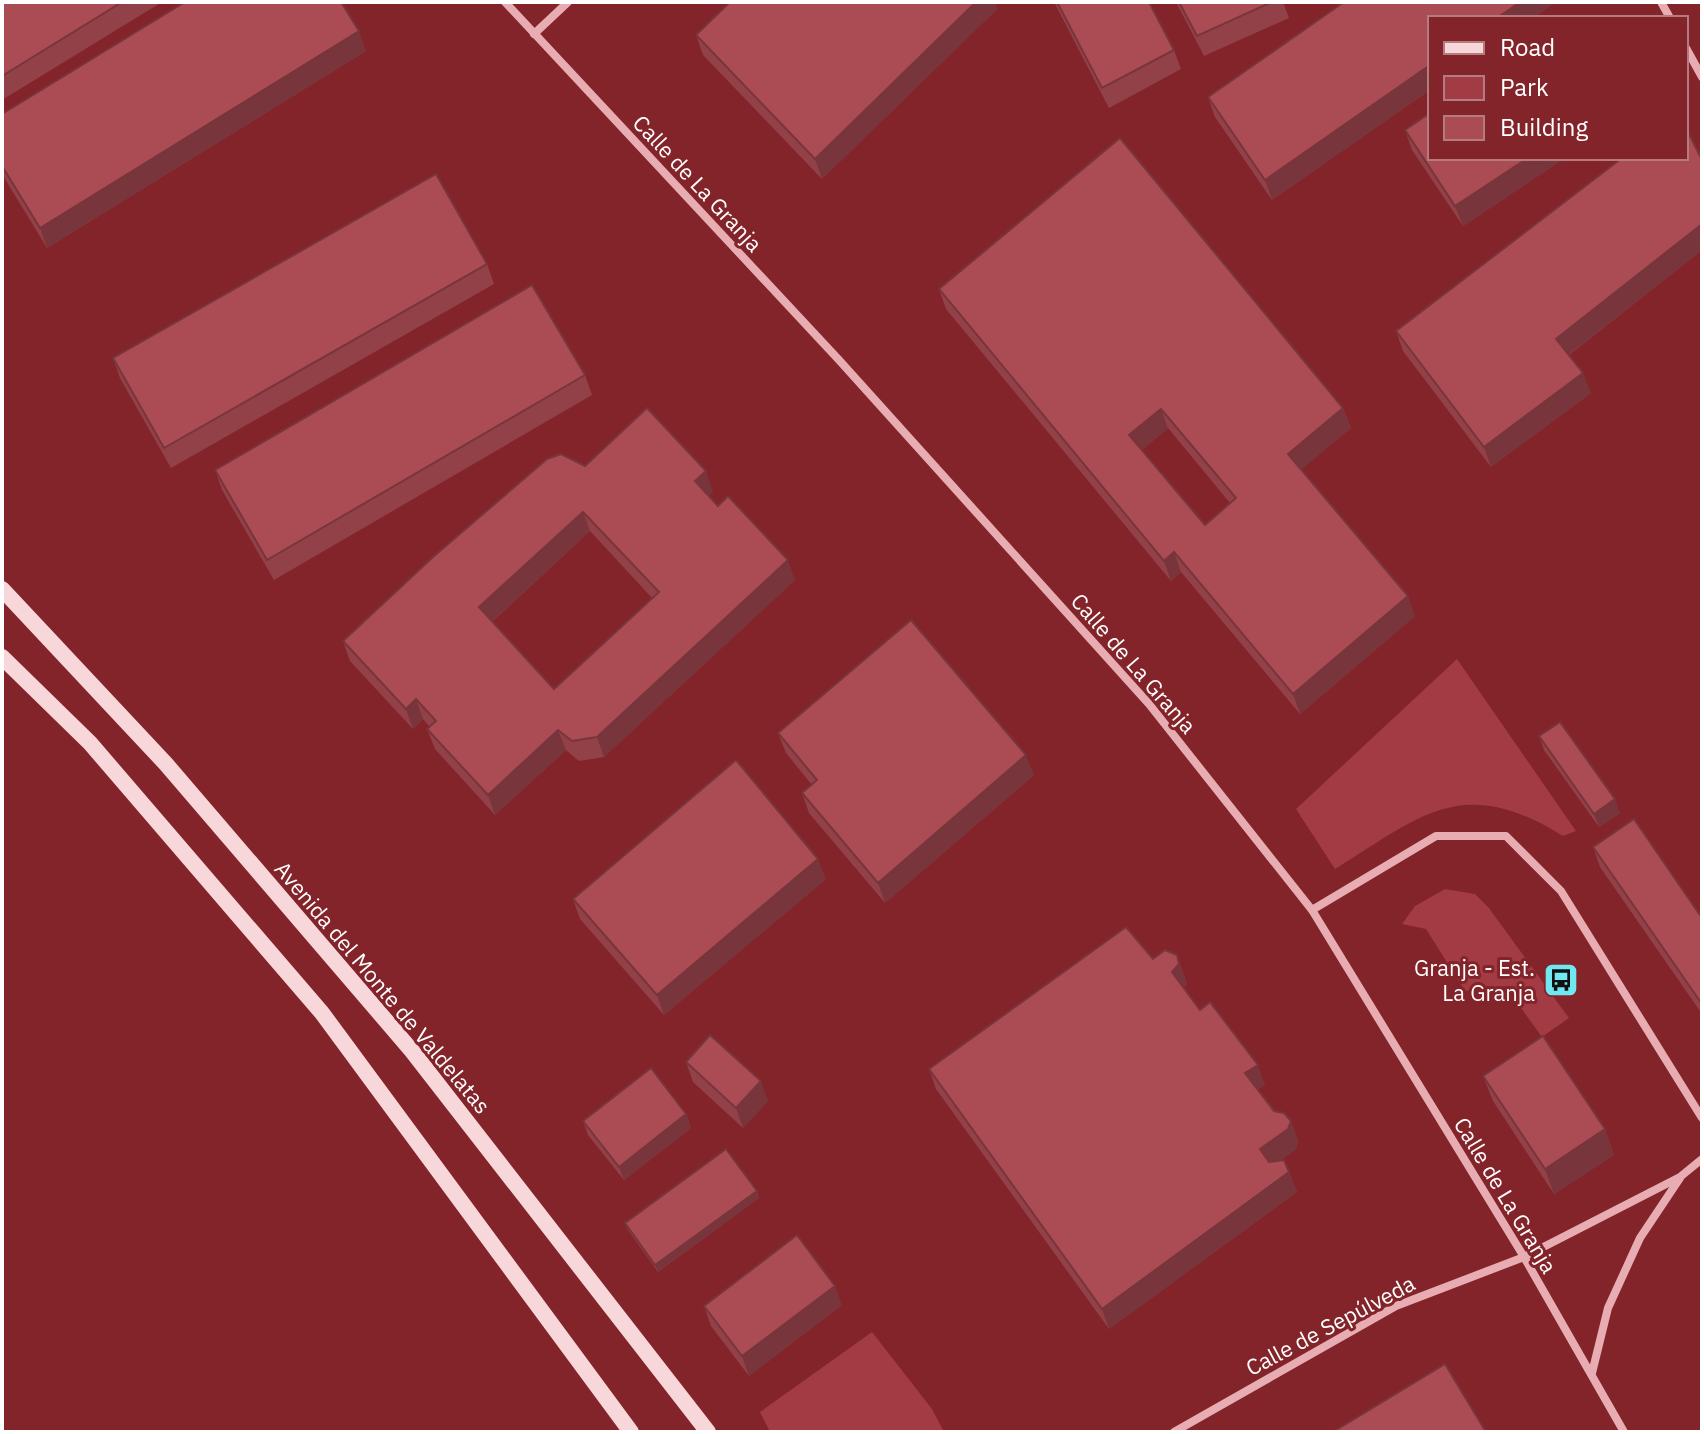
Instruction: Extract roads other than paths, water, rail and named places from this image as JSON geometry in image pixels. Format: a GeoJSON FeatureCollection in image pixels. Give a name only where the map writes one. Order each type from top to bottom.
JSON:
{"type":"FeatureCollection","features":[{"type":"Feature","properties":{"kind":"street","name":"Calle de La Granja"},"geometry":{"type":"LineString","coordinates":[[505,2],[847,369],[1149,704],[1312,910],[1524,1257],[1624,1432]]}},
{"type":"Feature","properties":{"kind":"street"},"geometry":{"type":"LineString","coordinates":[[534,34],[568,2]]}},
{"type":"Feature","properties":{"kind":"street"},"geometry":{"type":"LineString","coordinates":[[1688,52],[1702,77]]}},
{"type":"Feature","properties":{"kind":"street","name":"Avenida del Monte de Valdelatas"},"geometry":{"type":"LineString","coordinates":[[2,589],[166,764],[412,1051],[708,1432]]}},
{"type":"Feature","properties":{"kind":"street"},"geometry":{"type":"LineString","coordinates":[[2,657],[90,743],[322,1013],[631,1432]]}},
{"type":"Feature","properties":{"kind":"street"},"geometry":{"type":"LineString","coordinates":[[1312,910],[1436,836],[1506,836],[1561,891],[1702,1118]]}},
{"type":"Feature","properties":{"kind":"street","name":"Calle de Sepúlveda"},"geometry":{"type":"LineString","coordinates":[[1174,1432],[1396,1306],[1524,1257],[1680,1177],[1702,1159]]}},
{"type":"Feature","properties":{"kind":"street","name":"Calle de Sepúlveda"},"geometry":{"type":"LineString","coordinates":[[1592,1373],[1608,1308],[1640,1238],[1680,1177]]}},
{"type":"Feature","properties":{"kind":"place","name":"Granja - Est. La Granja"},"geometry":{"type":"Point","coordinates":[1561,980]}}]}
